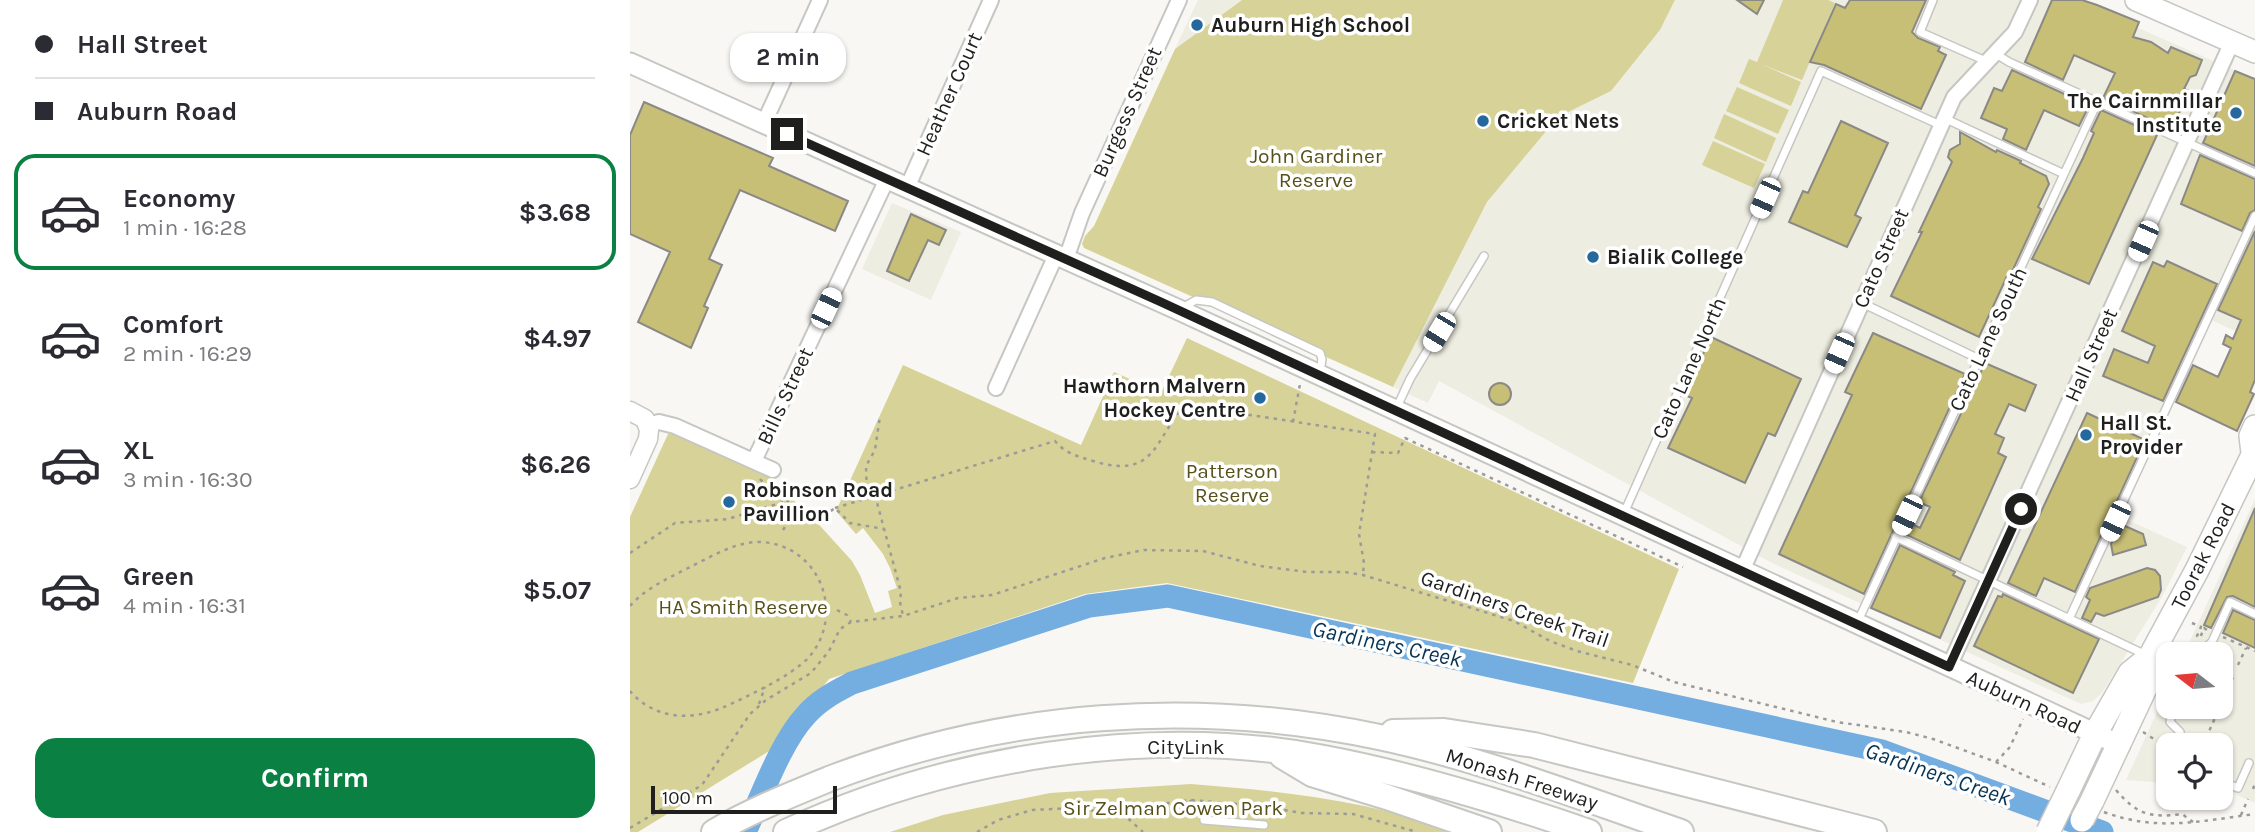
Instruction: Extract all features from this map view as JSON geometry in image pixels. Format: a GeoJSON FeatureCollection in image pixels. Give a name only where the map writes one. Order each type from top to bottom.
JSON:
{"type":"FeatureCollection","features":[{"type":"Feature","properties":{"kind":"highway","name":"Toorak Road"},"geometry":{"type":"LineString","coordinates":[[2048,832],[2060,790],[2130,673],[2150,657],[2202,560],[2245,488],[2254,453],[2251,436],[2255,427]]}},
{"type":"Feature","properties":{"kind":"highway","name":"Toorak Road"},"geometry":{"type":"LineString","coordinates":[[2087,819],[2149,680],[2150,657]]}},
{"type":"Feature","properties":{"kind":"highway","name":"CityLink"},"geometry":{"type":"LineString","coordinates":[[717,830],[791,794],[902,754],[983,734],[1064,721],[1149,715],[1225,716],[1283,721],[1361,733]]}},
{"type":"Feature","properties":{"kind":"highway"},"geometry":{"type":"LineString","coordinates":[[1361,733],[1444,731],[1534,745],[1874,832]]}},
{"type":"Feature","properties":{"kind":"highway","name":"Monash Freeway"},"geometry":{"type":"LineString","coordinates":[[1361,733],[1523,777],[1681,832]]}},
{"type":"Feature","properties":{"kind":"highway","name":"CityLink"},"geometry":{"type":"LineString","coordinates":[[786,832],[848,806],[923,781],[1025,758],[1175,746],[1227,747],[1323,758],[1452,788],[1588,832]]}},
{"type":"Feature","properties":{"kind":"highway"},"geometry":{"type":"LineString","coordinates":[[1275,751],[1312,774],[1489,832]]}},
{"type":"Feature","properties":{"kind":"main road"},"geometry":{"type":"LineString","coordinates":[[2136,0],[2160,5],[2255,52]]}},
{"type":"Feature","properties":{"kind":"main road","name":"Auburn Road"},"geometry":{"type":"LineString","coordinates":[[630,64],[1179,310],[2120,745]]}},
{"type":"Feature","properties":{"kind":"street"},"geometry":{"type":"LineString","coordinates":[[764,124],[819,0]]}},
{"type":"Feature","properties":{"kind":"street","name":"Heather Court"},"geometry":{"type":"LineString","coordinates":[[907,188],[991,0]]}},
{"type":"Feature","properties":{"kind":"street","name":"Cato Street"},"geometry":{"type":"LineString","coordinates":[[1742,571],[1954,96],[2015,32],[2030,0]]}},
{"type":"Feature","properties":{"kind":"street","name":"Burgess Street"},"geometry":{"type":"LineString","coordinates":[[996,388],[1082,213],[1175,4]]}},
{"type":"Feature","properties":{"kind":"street","name":"Hall Street"},"geometry":{"type":"LineString","coordinates":[[1949,667],[2232,42]]}},
{"type":"Feature","properties":{"kind":"street","name":"Bills Street"},"geometry":{"type":"LineString","coordinates":[[755,462],[887,179]]}},
{"type":"Feature","properties":{"kind":"street"},"geometry":{"type":"LineString","coordinates":[[630,411],[645,419],[648,425],[648,439],[630,479]]}},
{"type":"Feature","properties":{"kind":"street"},"geometry":{"type":"LineString","coordinates":[[648,425],[659,422],[675,426],[773,470]]}},
{"type":"Feature","properties":{"kind":"lane"},"geometry":{"type":"LineString","coordinates":[[1933,0],[1920,32],[2098,101],[2255,173]]}},
{"type":"Feature","properties":{"kind":"lane","name":"Cato Lane North"},"geometry":{"type":"LineString","coordinates":[[1623,516],[1821,71],[1942,122]]}},
{"type":"Feature","properties":{"kind":"lane","name":"Cato Lane South"},"geometry":{"type":"LineString","coordinates":[[1856,624],[2098,101]]}},
{"type":"Feature","properties":{"kind":"lane"},"geometry":{"type":"LineString","coordinates":[[1942,122],[2064,174]]}},
{"type":"Feature","properties":{"kind":"lane"},"geometry":{"type":"LineString","coordinates":[[2069,619],[2255,216]]}},
{"type":"Feature","properties":{"kind":"lane"},"geometry":{"type":"LineString","coordinates":[[1395,410],[1410,379],[1484,256]]}},
{"type":"Feature","properties":{"kind":"lane"},"geometry":{"type":"LineString","coordinates":[[1861,303],[1979,359]]}},
{"type":"Feature","properties":{"kind":"lane"},"geometry":{"type":"LineString","coordinates":[[1896,537],[2150,657]]}},
{"type":"Feature","properties":{"kind":"lane"},"geometry":{"type":"LineString","coordinates":[[2212,642],[2230,602],[2255,614]]}},
{"type":"Feature","properties":{"kind":"lane"},"geometry":{"type":"LineString","coordinates":[[2171,719],[2175,730],[2180,732]]}},
{"type":"Feature","properties":{"kind":"lane"},"geometry":{"type":"LineString","coordinates":[[2233,786],[2238,788],[2249,764]]}},
{"type":"Feature","properties":{"kind":"lane"},"geometry":{"type":"LineString","coordinates":[[1201,819],[1234,828],[1264,825]]}},
{"type":"Feature","properties":{"kind":"path"},"geometry":{"type":"LineString","coordinates":[[1293,422],[1300,384]]}},
{"type":"Feature","properties":{"kind":"path"},"geometry":{"type":"LineString","coordinates":[[755,462],[753,471],[765,486],[783,494],[791,509],[813,524],[835,508],[867,497],[1055,441],[1064,452],[1113,467],[1134,464],[1153,454],[1185,405],[1375,434],[1359,534],[1364,563],[1363,575]]}},
{"type":"Feature","properties":{"kind":"path"},"geometry":{"type":"LineString","coordinates":[[867,497],[866,466],[875,450],[880,416]]}},
{"type":"Feature","properties":{"kind":"path"},"geometry":{"type":"LineString","coordinates":[[1372,452],[1398,453],[1405,438],[1682,567]]}},
{"type":"Feature","properties":{"kind":"path"},"geometry":{"type":"LineString","coordinates":[[875,495],[901,592],[903,616]]}},
{"type":"Feature","properties":{"kind":"path"},"geometry":{"type":"LineString","coordinates":[[630,553],[675,523],[728,519],[787,501]]}},
{"type":"Feature","properties":{"kind":"path"},"geometry":{"type":"LineString","coordinates":[[835,508],[850,523],[884,529]]}},
{"type":"Feature","properties":{"kind":"path"},"geometry":{"type":"LineString","coordinates":[[783,530],[795,510]]}},
{"type":"Feature","properties":{"kind":"path"},"geometry":{"type":"LineString","coordinates":[[630,606],[656,584],[733,547],[762,542],[793,551],[808,563],[822,586],[827,608],[826,621],[817,646],[800,666],[713,711],[683,717],[660,713],[641,702],[630,691]]}},
{"type":"Feature","properties":{"kind":"path","name":"Gardiners Creek Trail"},"geometry":{"type":"LineString","coordinates":[[852,622],[903,616],[938,603],[992,594],[1105,558],[1144,550],[1203,551],[1260,566],[1363,575],[1514,621],[1549,640],[1577,651],[1632,665],[1674,682],[1838,722],[1895,730],[1933,739],[1996,762],[2060,790]]}},
{"type":"Feature","properties":{"kind":"path"},"geometry":{"type":"LineString","coordinates":[[630,828],[702,785],[755,709],[811,673],[829,651],[840,629],[852,622],[847,615],[837,610]]}},
{"type":"Feature","properties":{"kind":"path"},"geometry":{"type":"LineString","coordinates":[[2192,623],[2201,627],[2197,636],[2200,638],[2204,628],[2255,652]]}},
{"type":"Feature","properties":{"kind":"path"},"geometry":{"type":"LineString","coordinates":[[2238,665],[2246,648]]}},
{"type":"Feature","properties":{"kind":"path"},"geometry":{"type":"LineString","coordinates":[[755,709],[767,684]]}},
{"type":"Feature","properties":{"kind":"path"},"geometry":{"type":"LineString","coordinates":[[1996,762],[2010,747],[2023,719]]}},
{"type":"Feature","properties":{"kind":"path"},"geometry":{"type":"LineString","coordinates":[[2143,732],[2156,740]]}},
{"type":"Feature","properties":{"kind":"path"},"geometry":{"type":"LineString","coordinates":[[2253,789],[2255,784]]}},
{"type":"Feature","properties":{"kind":"path"},"geometry":{"type":"LineString","coordinates":[[2116,790],[2129,804],[2141,811],[2157,817],[2182,814],[2193,822]]}},
{"type":"Feature","properties":{"kind":"path"},"geometry":{"type":"LineString","coordinates":[[2241,815],[2248,799]]}},
{"type":"Feature","properties":{"kind":"path"},"geometry":{"type":"LineString","coordinates":[[977,832],[1010,816],[1046,808],[1140,812],[1179,800],[1263,806],[1301,813],[1353,814],[1417,832]]}},
{"type":"Feature","properties":{"kind":"path"},"geometry":{"type":"LineString","coordinates":[[1190,800],[1192,809],[1201,819]]}},
{"type":"Feature","properties":{"kind":"path"},"geometry":{"type":"LineString","coordinates":[[1122,813],[1143,832]]}},
{"type":"Feature","properties":{"kind":"path"},"geometry":{"type":"LineString","coordinates":[[2087,819],[2150,826],[2255,814]]}},
{"type":"Feature","properties":{"kind":"shaded area","name":"Auburn High School"},"geometry":{"type":"Polygon","coordinates":[[[1198,0],[1242,0],[1175,49],[1198,0]]]}},
{"type":"Feature","properties":{"kind":"shaded area"},"geometry":{"type":"Polygon","coordinates":[[[1675,0],[2074,0],[2255,79],[2255,340],[2211,320],[2121,517],[2187,547],[2162,597],[2102,693],[2093,701],[2081,704],[1772,563],[1439,381],[1428,403],[1393,387],[1487,202],[1558,117],[1611,91],[1660,30],[1675,0]]]}},
{"type":"Feature","properties":{"kind":"shaded area"},"geometry":{"type":"Polygon","coordinates":[[[892,203],[961,232],[931,300],[862,269],[892,203]]]}},
{"type":"Feature","properties":{"kind":"shaded area"},"geometry":{"type":"Polygon","coordinates":[[[2255,499],[2255,803],[2233,793],[2233,733],[2156,733],[2156,782],[2126,780],[2156,714],[2156,719],[2233,719],[2233,642],[2189,642],[2255,499]]]}},
{"type":"Feature","properties":{"kind":"green space","name":"John Gardiner Reserve"},"geometry":{"type":"Polygon","coordinates":[[[1242,0],[1675,0],[1660,30],[1611,91],[1558,117],[1487,202],[1393,387],[1084,248],[1082,244],[1094,226],[1175,49],[1242,0]]]}},
{"type":"Feature","properties":{"kind":"green space"},"geometry":{"type":"Polygon","coordinates":[[[1783,0],[1828,0],[1835,3],[1802,80],[1761,64],[1801,82],[1791,106],[1739,83],[1749,59],[1757,62],[1783,0]]]}},
{"type":"Feature","properties":{"kind":"green space"},"geometry":{"type":"Polygon","coordinates":[[[1737,87],[1789,110],[1778,134],[1726,111],[1737,87]]]}},
{"type":"Feature","properties":{"kind":"green space"},"geometry":{"type":"Polygon","coordinates":[[[1724,114],[1776,138],[1766,162],[1714,138],[1724,114]]]}},
{"type":"Feature","properties":{"kind":"green space"},"geometry":{"type":"Polygon","coordinates":[[[1713,141],[1765,164],[1754,188],[1702,165],[1713,141]]]}},
{"type":"Feature","properties":{"kind":"green space","name":"Patterson Reserve"},"geometry":{"type":"Polygon","coordinates":[[[1187,338],[1679,569],[1633,683],[1167,583],[1085,594],[829,679],[774,748],[638,832],[630,832],[630,517],[668,434],[675,434],[770,476],[766,485],[790,497],[852,561],[875,613],[892,607],[888,591],[897,588],[890,568],[863,528],[856,534],[836,511],[903,365],[1081,445],[1114,372],[1161,393],[1187,338]]]}},
{"type":"Feature","properties":{"kind":"green space","name":"Sir Zelman Cowen Park"},"geometry":{"type":"Polygon","coordinates":[[[1191,784],[1259,790],[1359,805],[1457,832],[890,832],[943,815],[1050,793],[1191,784]]]}},
{"type":"Feature","properties":{"kind":"building"},"geometry":{"type":"Polygon","coordinates":[[[1737,0],[1764,0],[1757,14],[1737,0]]]}},
{"type":"Feature","properties":{"kind":"building"},"geometry":{"type":"Polygon","coordinates":[[[1850,0],[1926,0],[1912,32],[1918,38],[1940,47],[1938,51],[1946,55],[1921,109],[1824,65],[1810,62],[1836,4],[1845,8],[1850,0]]]}},
{"type":"Feature","properties":{"kind":"building"},"geometry":{"type":"Polygon","coordinates":[[[2052,0],[2082,0],[2097,5],[2139,22],[2133,37],[2151,42],[2168,53],[2171,47],[2202,60],[2196,75],[2190,77],[2184,89],[2189,91],[2172,129],[2103,98],[2115,73],[2074,55],[2063,80],[2025,62],[2052,0]]]}},
{"type":"Feature","properties":{"kind":"building"},"geometry":{"type":"Polygon","coordinates":[[[2012,70],[2084,103],[2087,110],[2079,126],[2044,110],[2026,150],[2003,139],[2007,129],[1981,118],[1994,88],[2002,91],[2012,70]]]}},
{"type":"Feature","properties":{"kind":"building","name":"The Cairnmillar Institute"},"geometry":{"type":"Polygon","coordinates":[[[2235,71],[2255,79],[2255,166],[2203,143],[2235,71]]]}},
{"type":"Feature","properties":{"kind":"building"},"geometry":{"type":"Polygon","coordinates":[[[644,102],[773,158],[769,166],[848,201],[835,231],[740,190],[709,259],[722,265],[704,306],[708,308],[691,348],[638,322],[670,252],[630,234],[630,135],[644,102]]]}},
{"type":"Feature","properties":{"kind":"building"},"geometry":{"type":"Polygon","coordinates":[[[2101,110],[2157,135],[2089,284],[2032,259],[2083,158],[2101,110]]]}},
{"type":"Feature","properties":{"kind":"building"},"geometry":{"type":"Polygon","coordinates":[[[1841,121],[1888,143],[1855,215],[1861,218],[1847,247],[1789,222],[1803,191],[1808,193],[1841,121]]]}},
{"type":"Feature","properties":{"kind":"building"},"geometry":{"type":"Polygon","coordinates":[[[1960,132],[1996,152],[1997,150],[2021,161],[2020,163],[2046,176],[2049,184],[2038,207],[2041,209],[1979,337],[1891,296],[1952,162],[1948,157],[1950,150],[1960,144],[1960,132]]]}},
{"type":"Feature","properties":{"kind":"building"},"geometry":{"type":"Polygon","coordinates":[[[2200,155],[2255,179],[2255,210],[2250,213],[2242,231],[2181,204],[2200,155]]]}},
{"type":"Feature","properties":{"kind":"building"},"geometry":{"type":"Polygon","coordinates":[[[911,214],[946,230],[939,245],[928,240],[909,281],[887,271],[911,214]]]}},
{"type":"Feature","properties":{"kind":"building"},"geometry":{"type":"Polygon","coordinates":[[[2255,231],[2255,380],[2250,392],[2254,394],[2237,431],[2176,402],[2193,365],[2218,377],[2231,348],[2223,344],[2226,335],[2233,339],[2241,320],[2218,310],[2255,231]]]}},
{"type":"Feature","properties":{"kind":"building"},"geometry":{"type":"Polygon","coordinates":[[[2167,261],[2217,284],[2163,401],[2103,376],[2114,349],[2148,363],[2155,346],[2122,331],[2153,262],[2164,267],[2167,261]]]}},
{"type":"Feature","properties":{"kind":"building"},"geometry":{"type":"Polygon","coordinates":[[[1873,333],[1965,374],[1864,594],[1779,554],[1852,395],[1845,392],[1873,333]]]}},
{"type":"Feature","properties":{"kind":"building"},"geometry":{"type":"Polygon","coordinates":[[[1711,337],[1801,379],[1775,436],[1768,433],[1745,483],[1668,448],[1692,398],[1687,396],[1686,389],[1711,337]]]}},
{"type":"Feature","properties":{"kind":"building"},"geometry":{"type":"Polygon","coordinates":[[[1985,363],[2036,385],[2025,411],[2009,404],[1995,434],[2004,438],[1998,453],[2006,457],[1960,560],[1905,534],[1910,523],[1920,528],[1930,507],[1919,502],[1985,363]]]}},
{"type":"Feature","properties":{"kind":"building"},"geometry":{"type":"Polygon","coordinates":[[[1500,383],[1508,386],[1511,394],[1508,402],[1500,405],[1492,402],[1489,394],[1492,386],[1500,383]]]}},
{"type":"Feature","properties":{"kind":"building"},"geometry":{"type":"Polygon","coordinates":[[[2087,413],[2145,440],[2075,592],[2044,578],[2036,596],[2008,583],[2087,413]]]}},
{"type":"Feature","properties":{"kind":"building"},"geometry":{"type":"Polygon","coordinates":[[[2255,508],[2255,607],[2233,596],[2227,597],[2211,628],[2204,625],[2255,508]]]}},
{"type":"Feature","properties":{"kind":"building"},"geometry":{"type":"Polygon","coordinates":[[[2125,526],[2143,534],[2146,545],[2113,555],[2111,544],[2118,529],[2125,526]]]}},
{"type":"Feature","properties":{"kind":"building"},"geometry":{"type":"Polygon","coordinates":[[[1900,545],[1955,572],[1953,575],[1965,581],[1940,638],[1871,608],[1900,545]]]}},
{"type":"Feature","properties":{"kind":"building"},"geometry":{"type":"Polygon","coordinates":[[[2147,568],[2155,570],[2160,576],[2161,590],[2158,597],[2104,616],[2096,613],[2091,622],[2082,618],[2090,600],[2086,597],[2090,588],[2147,568]]]}},
{"type":"Feature","properties":{"kind":"building"},"geometry":{"type":"Polygon","coordinates":[[[2003,594],[2099,639],[2073,693],[1974,646],[1998,596],[2002,597],[2003,594]]]}},
{"type":"Feature","properties":{"kind":"building"},"geometry":{"type":"Polygon","coordinates":[[[2233,610],[2255,620],[2255,648],[2223,633],[2233,610]]]}},
{"type":"Feature","properties":{"kind":"waterway","name":"Gardiners Creek"},"geometry":{"type":"LineString","coordinates":[[745,832],[788,740],[816,705],[839,690],[852,683],[1089,606],[1168,596],[1882,751],[2102,832]]}},
{"type":"Feature","properties":{"kind":"place","name":"Auburn High School"},"geometry":{"type":"Point","coordinates":[1197,25]}},
{"type":"Feature","properties":{"kind":"place","name":"The Cairnmillar Institute"},"geometry":{"type":"Point","coordinates":[2236,113]}},
{"type":"Feature","properties":{"kind":"place","name":"Cricket Nets"},"geometry":{"type":"Point","coordinates":[1483,121]}},
{"type":"Feature","properties":{"kind":"place","name":"Bialik College"},"geometry":{"type":"Point","coordinates":[1593,257]}},
{"type":"Feature","properties":{"kind":"place","name":"Hawthorn Malvern Hockey Centre"},"geometry":{"type":"Point","coordinates":[1260,398]}},
{"type":"Feature","properties":{"kind":"place","name":"Hall St. Provider"},"geometry":{"type":"Point","coordinates":[2086,435]}},
{"type":"Feature","properties":{"kind":"place","name":"Robinson Road Pavillion"},"geometry":{"type":"Point","coordinates":[729,502]}},
{"type":"Feature","properties":{"kind":"route"},"geometry":{"type":"LineString","coordinates":[[787,134],[1161,302],[1949,667],[2021,509]]}},
{"type":"Feature","properties":{"kind":"park label","name":"HA Smith Reserve"},"geometry":{"type":"Point","coordinates":[743,607]}}]}
